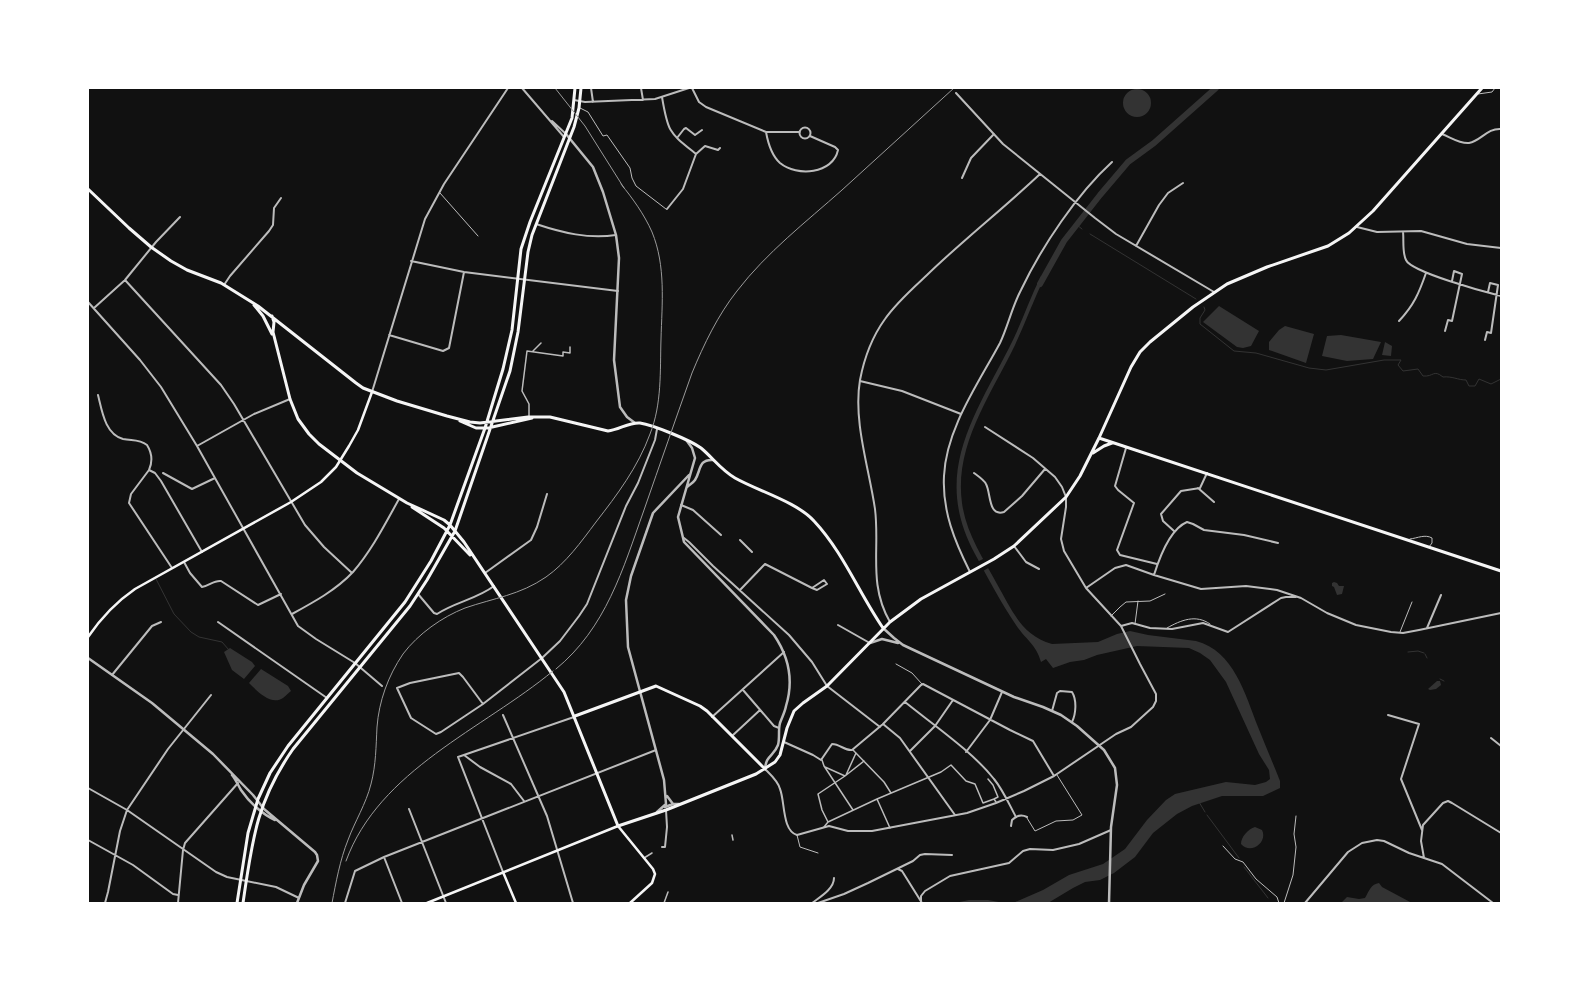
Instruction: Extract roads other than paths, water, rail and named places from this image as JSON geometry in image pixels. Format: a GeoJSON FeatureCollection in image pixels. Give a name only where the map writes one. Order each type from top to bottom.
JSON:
{"type":"FeatureCollection","features":[{"type":"Feature","properties":{"kind":"main road"},"geometry":{"type":"LineString","coordinates":[[237,903],[248,832],[255,806],[265,782],[276,762],[405,602],[448,531],[485,428],[507,355],[512,330],[521,249],[565,135],[572,114],[575,88]]}},
{"type":"Feature","properties":{"kind":"main road"},"geometry":{"type":"LineString","coordinates":[[243,903],[254,832],[260,811],[276,774],[289,755],[401,618],[418,594],[455,531],[492,428],[510,371],[528,252],[536,224],[570,140],[578,114],[581,88]]}},
{"type":"Feature","properties":{"kind":"main road"},"geometry":{"type":"LineString","coordinates":[[427,903],[557,850],[665,808],[709,793],[766,769],[778,758],[794,711],[827,686],[883,628],[917,602],[994,559],[1014,546],[1066,498],[1075,485],[1099,438],[1128,372],[1140,352],[1158,334],[1214,292],[1249,274],[1328,246],[1357,227],[1378,206],[1482,88]]}},
{"type":"Feature","properties":{"kind":"main road"},"geometry":{"type":"LineString","coordinates":[[88,189],[129,228],[170,261],[187,270],[224,285],[251,301],[339,370],[372,392],[470,422],[487,422],[529,417],[560,418],[606,430],[612,430],[635,423],[646,425],[685,439],[702,449],[720,468],[731,475],[788,503],[811,517],[850,572],[883,628]]}},
{"type":"Feature","properties":{"kind":"main road"},"geometry":{"type":"LineString","coordinates":[[251,301],[267,322],[278,350]]}},
{"type":"Feature","properties":{"kind":"main road"},"geometry":{"type":"LineString","coordinates":[[272,316],[274,322],[273,332],[290,399],[294,411],[303,427],[319,444],[357,473],[399,499],[443,520],[450,526],[486,573],[556,678],[575,716],[618,826],[654,871],[655,877],[652,882],[630,903]]}},
{"type":"Feature","properties":{"kind":"main road"},"geometry":{"type":"LineString","coordinates":[[88,637],[106,613],[118,602],[152,578],[184,562],[291,502],[321,482],[340,461],[358,430],[372,392]]}},
{"type":"Feature","properties":{"kind":"main road"},"geometry":{"type":"LineString","coordinates":[[447,416],[476,428],[492,428],[538,417]]}},
{"type":"Feature","properties":{"kind":"main road"},"geometry":{"type":"LineString","coordinates":[[1099,438],[1501,571]]}},
{"type":"Feature","properties":{"kind":"main road"},"geometry":{"type":"LineString","coordinates":[[1091,454],[1112,443]]}},
{"type":"Feature","properties":{"kind":"main road"},"geometry":{"type":"LineString","coordinates":[[407,503],[448,531],[476,560]]}},
{"type":"Feature","properties":{"kind":"main road"},"geometry":{"type":"LineString","coordinates":[[575,716],[653,686],[657,686],[700,706],[766,769]]}},
{"type":"Feature","properties":{"kind":"main road"},"geometry":{"type":"LineString","coordinates":[[503,872],[516,903]]}},
{"type":"Feature","properties":{"kind":"street"},"geometry":{"type":"LineString","coordinates":[[372,392],[425,219],[439,192],[508,88]]}},
{"type":"Feature","properties":{"kind":"street"},"geometry":{"type":"LineString","coordinates":[[522,88],[593,167],[603,192],[616,234],[619,258],[614,347],[618,396],[622,410],[627,417],[635,423]]}},
{"type":"Feature","properties":{"kind":"street"},"geometry":{"type":"LineString","coordinates":[[590,88],[593,102]]}},
{"type":"Feature","properties":{"kind":"street"},"geometry":{"type":"LineString","coordinates":[[641,88],[643,100]]}},
{"type":"Feature","properties":{"kind":"street"},"geometry":{"type":"LineString","coordinates":[[574,100],[593,102],[643,100],[662,97],[691,88],[699,102],[706,107],[766,132],[800,132],[802,128],[808,128],[810,131],[810,136]]}},
{"type":"Feature","properties":{"kind":"street"},"geometry":{"type":"LineString","coordinates":[[956,93],[1015,154],[1094,218],[1116,234],[1214,292]]}},
{"type":"Feature","properties":{"kind":"street"},"geometry":{"type":"LineString","coordinates":[[662,97],[667,124],[673,135],[696,154]]}},
{"type":"Feature","properties":{"kind":"street"},"geometry":{"type":"LineString","coordinates":[[677,138],[686,128],[695,135],[702,130]]}},
{"type":"Feature","properties":{"kind":"street"},"geometry":{"type":"LineString","coordinates":[[1442,134],[1468,143],[1494,129],[1501,130]]}},
{"type":"Feature","properties":{"kind":"street"},"geometry":{"type":"LineString","coordinates":[[766,132],[771,151],[780,163],[792,170],[807,172],[821,169],[834,159],[838,150],[835,147],[810,136],[807,138],[801,137],[800,132]]}},
{"type":"Feature","properties":{"kind":"street"},"geometry":{"type":"LineString","coordinates":[[962,178],[971,158],[994,134]]}},
{"type":"Feature","properties":{"kind":"street"},"geometry":{"type":"LineString","coordinates":[[667,209],[682,189],[696,154],[705,146],[718,150],[720,148]]}},
{"type":"Feature","properties":{"kind":"street"},"geometry":{"type":"LineString","coordinates":[[970,572],[950,524],[945,502],[944,477],[948,452],[961,414],[1001,341],[1021,290],[1043,251],[1075,203],[1112,162]]}},
{"type":"Feature","properties":{"kind":"street"},"geometry":{"type":"LineString","coordinates":[[890,622],[880,601],[876,583],[876,515],[862,439],[859,407],[860,381],[870,345],[885,319],[910,291],[1040,174]]}},
{"type":"Feature","properties":{"kind":"street"},"geometry":{"type":"LineString","coordinates":[[1136,246],[1159,205],[1168,193],[1183,183]]}},
{"type":"Feature","properties":{"kind":"street"},"geometry":{"type":"LineString","coordinates":[[224,285],[230,276],[269,232],[273,225],[274,208],[281,198]]}},
{"type":"Feature","properties":{"kind":"street"},"geometry":{"type":"LineString","coordinates":[[94,308],[125,280],[151,247],[180,217]]}},
{"type":"Feature","properties":{"kind":"street"},"geometry":{"type":"LineString","coordinates":[[536,224],[580,236],[603,237],[616,234]]}},
{"type":"Feature","properties":{"kind":"street"},"geometry":{"type":"LineString","coordinates":[[1357,227],[1376,232],[1426,231],[1467,244],[1501,248]]}},
{"type":"Feature","properties":{"kind":"street"},"geometry":{"type":"LineString","coordinates":[[1403,232],[1406,260],[1410,265],[1426,273],[1501,296]]}},
{"type":"Feature","properties":{"kind":"street"},"geometry":{"type":"LineString","coordinates":[[411,261],[464,272],[618,291]]}},
{"type":"Feature","properties":{"kind":"street"},"geometry":{"type":"LineString","coordinates":[[389,335],[443,351],[447,350],[449,348],[464,272]]}},
{"type":"Feature","properties":{"kind":"street"},"geometry":{"type":"LineString","coordinates":[[1445,331],[1448,320],[1452,321],[1462,274],[1454,272],[1451,281]]}},
{"type":"Feature","properties":{"kind":"street"},"geometry":{"type":"LineString","coordinates":[[1399,321],[1410,309],[1418,296],[1426,273]]}},
{"type":"Feature","properties":{"kind":"street"},"geometry":{"type":"LineString","coordinates":[[125,280],[211,373],[230,397],[305,525],[324,547],[352,573]]}},
{"type":"Feature","properties":{"kind":"street"},"geometry":{"type":"LineString","coordinates":[[1485,340],[1487,332],[1491,332],[1498,285],[1490,283],[1488,292]]}},
{"type":"Feature","properties":{"kind":"street"},"geometry":{"type":"LineString","coordinates":[[88,302],[162,387],[197,446],[298,626],[355,663],[382,686]]}},
{"type":"Feature","properties":{"kind":"street"},"geometry":{"type":"LineString","coordinates":[[533,351],[541,343]]}},
{"type":"Feature","properties":{"kind":"street"},"geometry":{"type":"LineString","coordinates":[[529,417],[530,404],[522,391],[523,373],[527,351],[563,356],[563,352],[570,353],[570,347]]}},
{"type":"Feature","properties":{"kind":"street"},"geometry":{"type":"LineString","coordinates":[[860,381],[902,391],[961,414]]}},
{"type":"Feature","properties":{"kind":"street"},"geometry":{"type":"LineString","coordinates":[[98,395],[107,425],[116,436],[124,439],[138,440],[147,445],[152,455],[152,463],[149,470],[126,502]]}},
{"type":"Feature","properties":{"kind":"street"},"geometry":{"type":"LineString","coordinates":[[197,446],[244,420],[290,399]]}},
{"type":"Feature","properties":{"kind":"street"},"geometry":{"type":"LineString","coordinates":[[685,439],[690,444],[694,453],[694,463],[678,517],[682,538],[686,545],[774,636],[784,652],[789,669],[790,685],[788,700],[779,728],[778,744],[767,759],[766,769],[780,788],[789,830],[797,835],[824,827],[833,826],[853,832],[872,831],[967,813],[996,803],[1054,776],[1139,720],[1153,707],[1156,701],[1156,694],[1123,629],[1086,588],[1062,545],[1061,532],[1065,514],[1066,498],[1062,487],[1033,458],[985,427]]}},
{"type":"Feature","properties":{"kind":"street"},"geometry":{"type":"LineString","coordinates":[[483,704],[463,676],[458,673],[410,683],[397,688],[412,718],[436,734],[442,732],[483,704],[542,658],[560,641],[587,604],[626,506],[638,483],[655,440],[657,429]]}},
{"type":"Feature","properties":{"kind":"street"},"geometry":{"type":"LineString","coordinates":[[1126,448],[1115,486],[1134,503],[1117,550],[1120,555],[1157,564]]}},
{"type":"Feature","properties":{"kind":"street"},"geometry":{"type":"LineString","coordinates":[[686,487],[695,480],[703,462],[706,460],[713,460]]}},
{"type":"Feature","properties":{"kind":"street"},"geometry":{"type":"LineString","coordinates":[[974,473],[986,484],[993,509],[1001,513],[1022,496],[1045,469]]}},
{"type":"Feature","properties":{"kind":"street"},"geometry":{"type":"LineString","coordinates":[[149,470],[155,472],[161,481],[202,552]]}},
{"type":"Feature","properties":{"kind":"street"},"geometry":{"type":"LineString","coordinates":[[164,473],[192,489],[215,478]]}},
{"type":"Feature","properties":{"kind":"street"},"geometry":{"type":"LineString","coordinates":[[662,847],[665,847],[667,827],[665,808],[666,793],[656,750],[630,657],[626,626],[627,593],[631,576],[651,517],[661,504],[691,474]]}},
{"type":"Feature","properties":{"kind":"street"},"geometry":{"type":"LineString","coordinates":[[1174,531],[1163,521],[1161,514],[1181,491],[1198,488],[1207,474]]}},
{"type":"Feature","properties":{"kind":"street"},"geometry":{"type":"LineString","coordinates":[[1198,488],[1214,502]]}},
{"type":"Feature","properties":{"kind":"street"},"geometry":{"type":"LineString","coordinates":[[486,573],[522,547],[534,535],[546,494]]}},
{"type":"Feature","properties":{"kind":"street"},"geometry":{"type":"LineString","coordinates":[[129,498],[129,503],[132,509],[172,568]]}},
{"type":"Feature","properties":{"kind":"street"},"geometry":{"type":"LineString","coordinates":[[292,614],[335,588],[352,573],[371,548],[399,499]]}},
{"type":"Feature","properties":{"kind":"street"},"geometry":{"type":"LineString","coordinates":[[681,505],[693,510],[721,536]]}},
{"type":"Feature","properties":{"kind":"street"},"geometry":{"type":"LineString","coordinates":[[1154,575],[1157,564],[1174,531],[1187,522],[1204,530],[1244,535],[1278,543]]}},
{"type":"Feature","properties":{"kind":"street"},"geometry":{"type":"LineString","coordinates":[[682,538],[690,542],[776,622],[805,653],[819,671],[827,686],[880,727]]}},
{"type":"Feature","properties":{"kind":"street"},"geometry":{"type":"LineString","coordinates":[[740,540],[752,552]]}},
{"type":"Feature","properties":{"kind":"street"},"geometry":{"type":"LineString","coordinates":[[1014,546],[1026,562],[1039,569]]}},
{"type":"Feature","properties":{"kind":"street"},"geometry":{"type":"LineString","coordinates":[[184,562],[190,573],[202,587],[218,580],[258,605],[281,594]]}},
{"type":"Feature","properties":{"kind":"street"},"geometry":{"type":"LineString","coordinates":[[740,590],[765,564],[812,588],[819,590],[827,584],[824,580],[812,588]]}},
{"type":"Feature","properties":{"kind":"street"},"geometry":{"type":"LineString","coordinates":[[1086,588],[1115,568],[1121,566],[1133,567],[1175,582],[1201,589],[1240,586],[1259,587],[1288,593],[1301,598],[1327,613],[1356,625],[1391,632],[1427,628],[1501,613]]}},
{"type":"Feature","properties":{"kind":"street"},"geometry":{"type":"LineString","coordinates":[[418,594],[434,613],[437,614],[454,604],[478,596],[494,586]]}},
{"type":"Feature","properties":{"kind":"street"},"geometry":{"type":"LineString","coordinates":[[1427,628],[1441,595]]}},
{"type":"Feature","properties":{"kind":"street"},"geometry":{"type":"LineString","coordinates":[[1121,626],[1126,624],[1135,624],[1150,628],[1172,629],[1197,624],[1210,624],[1228,632],[1280,598],[1293,596],[1301,598]]}},
{"type":"Feature","properties":{"kind":"street"},"geometry":{"type":"LineString","coordinates":[[112,675],[152,626],[161,622]]}},
{"type":"Feature","properties":{"kind":"street"},"geometry":{"type":"LineString","coordinates":[[218,622],[327,698]]}},
{"type":"Feature","properties":{"kind":"street"},"geometry":{"type":"LineString","coordinates":[[838,625],[867,644],[882,639],[895,641],[1002,692],[1052,711],[1072,722],[1099,745],[1111,759],[1117,777],[1117,789],[1111,830],[1109,903]]}},
{"type":"Feature","properties":{"kind":"street"},"geometry":{"type":"LineString","coordinates":[[883,628],[903,645]]}},
{"type":"Feature","properties":{"kind":"street"},"geometry":{"type":"LineString","coordinates":[[712,716],[784,652]]}},
{"type":"Feature","properties":{"kind":"street"},"geometry":{"type":"LineString","coordinates":[[88,658],[152,703],[213,754],[239,782],[258,799],[262,806],[317,855],[318,861],[304,885],[298,903]]}},
{"type":"Feature","properties":{"kind":"street"},"geometry":{"type":"LineString","coordinates":[[853,750],[884,724],[922,684],[1033,741],[1054,776]]}},
{"type":"Feature","properties":{"kind":"street"},"geometry":{"type":"LineString","coordinates":[[742,690],[774,726],[779,728]]}},
{"type":"Feature","properties":{"kind":"street"},"geometry":{"type":"LineString","coordinates":[[1052,711],[1056,693],[1060,691],[1072,692],[1074,696],[1074,715],[1072,722]]}},
{"type":"Feature","properties":{"kind":"street"},"geometry":{"type":"LineString","coordinates":[[966,752],[990,720],[1002,692]]}},
{"type":"Feature","properties":{"kind":"street"},"geometry":{"type":"LineString","coordinates":[[105,903],[120,831],[127,810],[168,749],[211,694]]}},
{"type":"Feature","properties":{"kind":"street"},"geometry":{"type":"LineString","coordinates":[[910,751],[935,726],[953,700]]}},
{"type":"Feature","properties":{"kind":"street"},"geometry":{"type":"LineString","coordinates":[[905,702],[966,752],[995,779],[1016,816]]}},
{"type":"Feature","properties":{"kind":"street"},"geometry":{"type":"LineString","coordinates":[[732,736],[760,710]]}},
{"type":"Feature","properties":{"kind":"street"},"geometry":{"type":"LineString","coordinates":[[504,715],[547,816],[573,903]]}},
{"type":"Feature","properties":{"kind":"street"},"geometry":{"type":"LineString","coordinates":[[1388,715],[1419,724],[1401,779],[1422,830]]}},
{"type":"Feature","properties":{"kind":"street"},"geometry":{"type":"LineString","coordinates":[[503,872],[458,757],[575,716]]}},
{"type":"Feature","properties":{"kind":"street"},"geometry":{"type":"LineString","coordinates":[[884,724],[900,738],[955,815]]}},
{"type":"Feature","properties":{"kind":"street"},"geometry":{"type":"LineString","coordinates":[[1491,738],[1501,746]]}},
{"type":"Feature","properties":{"kind":"street"},"geometry":{"type":"LineString","coordinates":[[784,742],[822,760],[824,766],[853,810]]}},
{"type":"Feature","properties":{"kind":"street"},"geometry":{"type":"LineString","coordinates":[[822,760],[834,744],[849,750],[853,750],[884,782],[891,793]]}},
{"type":"Feature","properties":{"kind":"street"},"geometry":{"type":"LineString","coordinates":[[345,903],[355,871],[384,857],[538,795],[656,750]]}},
{"type":"Feature","properties":{"kind":"street"},"geometry":{"type":"LineString","coordinates":[[846,776],[856,753]]}},
{"type":"Feature","properties":{"kind":"street"},"geometry":{"type":"LineString","coordinates":[[464,755],[480,767],[511,784],[524,801]]}},
{"type":"Feature","properties":{"kind":"street"},"geometry":{"type":"LineString","coordinates":[[828,822],[818,798],[818,794],[846,776],[864,761]]}},
{"type":"Feature","properties":{"kind":"street"},"geometry":{"type":"LineString","coordinates":[[824,827],[828,822],[877,799],[941,772],[951,765],[966,781],[975,784],[984,803],[998,797],[993,785],[988,779]]}},
{"type":"Feature","properties":{"kind":"street"},"geometry":{"type":"LineString","coordinates":[[824,766],[846,776]]}},
{"type":"Feature","properties":{"kind":"street"},"geometry":{"type":"LineString","coordinates":[[239,782],[242,791],[260,811],[278,821]]}},
{"type":"Feature","properties":{"kind":"street"},"geometry":{"type":"LineString","coordinates":[[178,903],[185,843],[239,782]]}},
{"type":"Feature","properties":{"kind":"street"},"geometry":{"type":"LineString","coordinates":[[88,788],[127,810],[216,872],[227,877],[276,886],[299,898]]}},
{"type":"Feature","properties":{"kind":"street"},"geometry":{"type":"LineString","coordinates":[[666,793],[673,804]]}},
{"type":"Feature","properties":{"kind":"street"},"geometry":{"type":"LineString","coordinates":[[877,799],[890,828]]}},
{"type":"Feature","properties":{"kind":"street"},"geometry":{"type":"LineString","coordinates":[[994,799],[996,803]]}},
{"type":"Feature","properties":{"kind":"street"},"geometry":{"type":"LineString","coordinates":[[1424,858],[1421,841],[1423,825],[1439,806],[1448,801],[1501,833]]}},
{"type":"Feature","properties":{"kind":"street"},"geometry":{"type":"LineString","coordinates":[[665,808],[673,804],[680,804]]}},
{"type":"Feature","properties":{"kind":"street"},"geometry":{"type":"LineString","coordinates":[[409,809],[446,903]]}},
{"type":"Feature","properties":{"kind":"street"},"geometry":{"type":"LineString","coordinates":[[1011,826],[1012,820],[1016,816],[1022,815],[1027,818]]}},
{"type":"Feature","properties":{"kind":"street"},"geometry":{"type":"LineString","coordinates":[[921,902],[923,892],[947,877],[1009,863],[1025,850],[1035,848],[1053,850],[1068,847],[1085,842],[1111,830]]}},
{"type":"Feature","properties":{"kind":"street"},"geometry":{"type":"LineString","coordinates":[[732,835],[734,840]]}},
{"type":"Feature","properties":{"kind":"street"},"geometry":{"type":"LineString","coordinates":[[88,840],[116,855],[173,894],[178,895]]}},
{"type":"Feature","properties":{"kind":"street"},"geometry":{"type":"LineString","coordinates":[[1305,903],[1348,852],[1362,842],[1370,840],[1384,841],[1409,853],[1442,864],[1451,869],[1493,903]]}},
{"type":"Feature","properties":{"kind":"street"},"geometry":{"type":"LineString","coordinates":[[644,858],[652,853]]}},
{"type":"Feature","properties":{"kind":"street"},"geometry":{"type":"LineString","coordinates":[[818,903],[844,894],[913,861],[920,855],[952,855]]}},
{"type":"Feature","properties":{"kind":"street"},"geometry":{"type":"LineString","coordinates":[[384,857],[402,903]]}},
{"type":"Feature","properties":{"kind":"street"},"geometry":{"type":"LineString","coordinates":[[897,869],[902,871],[921,902]]}},
{"type":"Feature","properties":{"kind":"street"},"geometry":{"type":"LineString","coordinates":[[812,903],[831,887],[834,882],[834,878]]}},
{"type":"Feature","properties":{"kind":"street"},"geometry":{"type":"LineString","coordinates":[[664,903],[668,892]]}},
{"type":"Feature","properties":{"kind":"lane"},"geometry":{"type":"LineString","coordinates":[[1478,94],[1492,92],[1495,88]]}},
{"type":"Feature","properties":{"kind":"lane"},"geometry":{"type":"LineString","coordinates":[[579,108],[588,112],[603,136],[607,135],[630,168],[632,178],[636,186],[667,209]]}},
{"type":"Feature","properties":{"kind":"lane"},"geometry":{"type":"LineString","coordinates":[[439,192],[478,236]]}},
{"type":"Feature","properties":{"kind":"lane"},"geometry":{"type":"LineString","coordinates":[[1406,540],[1429,536],[1432,538],[1429,547]]}},
{"type":"Feature","properties":{"kind":"lane"},"geometry":{"type":"LineString","coordinates":[[1111,617],[1126,602],[1150,600],[1164,594]]}},
{"type":"Feature","properties":{"kind":"lane"},"geometry":{"type":"LineString","coordinates":[[1135,624],[1138,601]]}},
{"type":"Feature","properties":{"kind":"lane"},"geometry":{"type":"LineString","coordinates":[[1400,632],[1412,602]]}},
{"type":"Feature","properties":{"kind":"lane"},"geometry":{"type":"LineString","coordinates":[[1165,629],[1193,618],[1199,618],[1210,624]]}},
{"type":"Feature","properties":{"kind":"lane"},"geometry":{"type":"LineString","coordinates":[[896,664],[912,673],[922,684]]}},
{"type":"Feature","properties":{"kind":"lane"},"geometry":{"type":"LineString","coordinates":[[1027,818],[1034,831],[1056,822],[1073,820],[1082,815],[1057,774]]}},
{"type":"Feature","properties":{"kind":"lane"},"geometry":{"type":"LineString","coordinates":[[1284,903],[1293,875],[1296,847],[1294,834],[1296,816]]}},
{"type":"Feature","properties":{"kind":"lane"},"geometry":{"type":"LineString","coordinates":[[797,835],[800,847],[818,853]]}},
{"type":"Feature","properties":{"kind":"lane"},"geometry":{"type":"LineString","coordinates":[[1223,846],[1235,858],[1243,862],[1256,879],[1277,897],[1279,903]]}},
{"type":"Feature","properties":{"kind":"waterway"},"geometry":{"type":"LineString","coordinates":[[1040,284],[1064,241],[1128,162],[1154,143],[1216,88]]}},
{"type":"Feature","properties":{"kind":"waterway"},"geometry":{"type":"LineString","coordinates":[[1077,225],[1082,229]]}},
{"type":"Feature","properties":{"kind":"waterway"},"geometry":{"type":"LineString","coordinates":[[1090,234],[1196,299]]}},
{"type":"Feature","properties":{"kind":"waterway"},"geometry":{"type":"LineString","coordinates":[[1204,307],[1205,310],[1200,318],[1200,324],[1234,351],[1256,353],[1309,368],[1326,370],[1384,360],[1401,360],[1398,365],[1403,371],[1418,369],[1423,376],[1435,373],[1443,377],[1466,380],[1469,386],[1475,386],[1479,379],[1491,384],[1501,379]]}},
{"type":"Feature","properties":{"kind":"waterway"},"geometry":{"type":"LineString","coordinates":[[156,579],[174,614],[191,632],[199,637],[222,642],[229,650]]}},
{"type":"Feature","properties":{"kind":"waterway"},"geometry":{"type":"LineString","coordinates":[[1408,652],[1418,651],[1424,653]]}},
{"type":"Feature","properties":{"kind":"waterway"},"geometry":{"type":"LineString","coordinates":[[1425,654],[1427,658]]}},
{"type":"Feature","properties":{"kind":"waterway"},"geometry":{"type":"LineString","coordinates":[[1440,679],[1444,681]]}},
{"type":"Feature","properties":{"kind":"waterway"},"geometry":{"type":"LineString","coordinates":[[1199,802],[1205,812]]}},
{"type":"Feature","properties":{"kind":"waterway"},"geometry":{"type":"LineString","coordinates":[[1207,815],[1239,858]]}},
{"type":"Feature","properties":{"kind":"waterway"},"geometry":{"type":"LineString","coordinates":[[1244,867],[1268,898]]}},
{"type":"Feature","properties":{"kind":"railway"},"geometry":{"type":"LineString","coordinates":[[555,88],[585,126],[624,188]]}},
{"type":"Feature","properties":{"kind":"railway"},"geometry":{"type":"LineString","coordinates":[[556,669],[573,653],[588,635],[611,596],[628,554],[692,373],[701,351],[730,300],[774,250],[954,88]]}},
{"type":"Feature","properties":{"kind":"railway"},"geometry":{"type":"LineString","coordinates":[[332,903],[338,871],[345,848],[366,799],[373,777],[378,717],[382,698],[393,671],[403,654],[423,633],[439,621],[465,608],[507,596],[526,588],[546,577],[567,559],[619,491],[639,458],[650,434],[657,411],[660,387],[662,298],[661,271],[652,232],[638,207],[621,184]]}},
{"type":"Feature","properties":{"kind":"railway"},"geometry":{"type":"LineString","coordinates":[[346,861],[361,829],[382,801],[408,776],[436,754],[553,671]]}}]}
